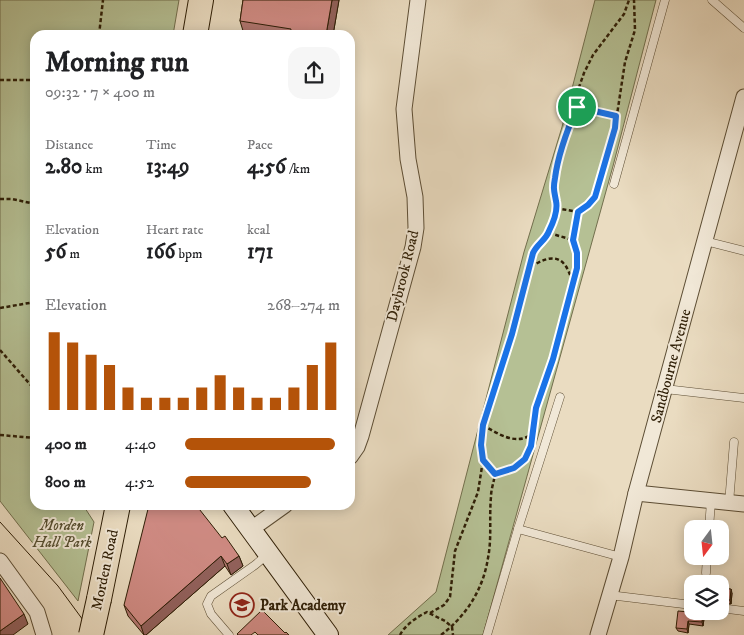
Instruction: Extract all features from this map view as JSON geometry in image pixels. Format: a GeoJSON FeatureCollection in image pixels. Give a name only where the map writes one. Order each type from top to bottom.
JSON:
{"type":"FeatureCollection","features":[{"type":"Feature","properties":{"kind":"highway"},"geometry":{"type":"LineString","coordinates":[[196,30],[201,0]]}},
{"type":"Feature","properties":{"kind":"highway","name":"Morden Road"},"geometry":{"type":"LineString","coordinates":[[91,635],[117,510]]}},
{"type":"Feature","properties":{"kind":"main road"},"geometry":{"type":"LineString","coordinates":[[236,510],[328,635]]}},
{"type":"Feature","properties":{"kind":"street","name":"Daybrook Road"},"geometry":{"type":"LineString","coordinates":[[355,450],[361,436],[413,247],[416,228],[404,110],[418,0]]}},
{"type":"Feature","properties":{"kind":"street","name":"Sandbourne Avenue"},"geometry":{"type":"LineString","coordinates":[[598,635],[621,556],[636,493],[744,97]]}},
{"type":"Feature","properties":{"kind":"street"},"geometry":{"type":"LineString","coordinates":[[636,493],[737,503]]}},
{"type":"Feature","properties":{"kind":"street"},"geometry":{"type":"LineString","coordinates":[[250,530],[278,510]]}},
{"type":"Feature","properties":{"kind":"street"},"geometry":{"type":"LineString","coordinates":[[0,561],[37,612],[44,635]]}},
{"type":"Feature","properties":{"kind":"lane"},"geometry":{"type":"LineString","coordinates":[[614,184],[665,0]]}},
{"type":"Feature","properties":{"kind":"lane"},"geometry":{"type":"LineString","coordinates":[[712,0],[744,28]]}},
{"type":"Feature","properties":{"kind":"lane"},"geometry":{"type":"LineString","coordinates":[[705,241],[744,251]]}},
{"type":"Feature","properties":{"kind":"lane"},"geometry":{"type":"LineString","coordinates":[[665,389],[744,398]]}},
{"type":"Feature","properties":{"kind":"lane"},"geometry":{"type":"LineString","coordinates":[[487,635],[560,397]]}},
{"type":"Feature","properties":{"kind":"lane"},"geometry":{"type":"LineString","coordinates":[[734,442],[737,503]]}},
{"type":"Feature","properties":{"kind":"lane"},"geometry":{"type":"LineString","coordinates":[[710,520],[711,501]]}},
{"type":"Feature","properties":{"kind":"lane"},"geometry":{"type":"LineString","coordinates":[[518,529],[621,556]]}},
{"type":"Feature","properties":{"kind":"lane"},"geometry":{"type":"LineString","coordinates":[[229,635],[212,614],[207,604],[211,596],[268,554]]}},
{"type":"Feature","properties":{"kind":"lane"},"geometry":{"type":"LineString","coordinates":[[706,565],[706,573]]}},
{"type":"Feature","properties":{"kind":"lane"},"geometry":{"type":"LineString","coordinates":[[609,595],[684,604]]}},
{"type":"Feature","properties":{"kind":"lane"},"geometry":{"type":"LineString","coordinates":[[729,609],[744,611]]}},
{"type":"Feature","properties":{"kind":"path"},"geometry":{"type":"LineString","coordinates":[[99,30],[103,0]]}},
{"type":"Feature","properties":{"kind":"path"},"geometry":{"type":"LineString","coordinates":[[400,635],[417,618],[444,605],[450,597],[455,551],[478,492],[483,460],[481,445],[483,425],[512,334],[529,268],[537,245],[549,233],[556,208],[553,193],[555,176],[570,122],[577,107],[578,90],[590,61],[624,14],[629,0]]}},
{"type":"Feature","properties":{"kind":"path"},"geometry":{"type":"LineString","coordinates":[[495,474],[514,468],[525,459],[531,446],[536,408],[553,359],[577,268],[577,253],[573,240],[578,212],[595,197],[611,142],[625,62],[635,30],[634,0]]}},
{"type":"Feature","properties":{"kind":"path"},"geometry":{"type":"LineString","coordinates":[[0,80],[30,80]]}},
{"type":"Feature","properties":{"kind":"path"},"geometry":{"type":"LineString","coordinates":[[577,107],[616,116]]}},
{"type":"Feature","properties":{"kind":"path"},"geometry":{"type":"LineString","coordinates":[[0,199],[12,199],[30,203]]}},
{"type":"Feature","properties":{"kind":"path"},"geometry":{"type":"LineString","coordinates":[[556,208],[578,212]]}},
{"type":"Feature","properties":{"kind":"path"},"geometry":{"type":"LineString","coordinates":[[549,233],[573,240]]}},
{"type":"Feature","properties":{"kind":"path"},"geometry":{"type":"LineString","coordinates":[[529,268],[547,259],[556,258],[565,264],[569,270],[572,284]]}},
{"type":"Feature","properties":{"kind":"path"},"geometry":{"type":"LineString","coordinates":[[0,308],[30,303]]}},
{"type":"Feature","properties":{"kind":"path"},"geometry":{"type":"LineString","coordinates":[[0,350],[30,384]]}},
{"type":"Feature","properties":{"kind":"path"},"geometry":{"type":"LineString","coordinates":[[483,425],[507,438],[519,439],[528,437],[533,433]]}},
{"type":"Feature","properties":{"kind":"path"},"geometry":{"type":"LineString","coordinates":[[0,435],[30,438]]}},
{"type":"Feature","properties":{"kind":"path"},"geometry":{"type":"LineString","coordinates":[[483,460],[495,474]]}},
{"type":"Feature","properties":{"kind":"path"},"geometry":{"type":"LineString","coordinates":[[441,635],[452,627],[465,612],[477,594],[485,574],[489,557],[491,495],[495,474]]}},
{"type":"Feature","properties":{"kind":"path"},"geometry":{"type":"LineString","coordinates":[[430,613],[452,627]]}},
{"type":"Feature","properties":{"kind":"path"},"geometry":{"type":"LineString","coordinates":[[452,627],[453,635]]}},
{"type":"Feature","properties":{"kind":"green space","name":"Morden Hall Park"},"geometry":{"type":"Polygon","coordinates":[[[0,0],[179,0],[174,30],[30,30],[30,510],[86,510],[94,522],[78,601],[0,501],[0,0]]]}},
{"type":"Feature","properties":{"kind":"green space"},"geometry":{"type":"Polygon","coordinates":[[[595,0],[656,0],[613,166],[483,635],[388,635],[436,592],[524,252],[562,127],[595,0]]]}},
{"type":"Feature","properties":{"kind":"building"},"geometry":{"type":"Polygon","coordinates":[[[243,0],[332,0],[327,30],[291,30],[240,21],[243,0]]]}},
{"type":"Feature","properties":{"kind":"building"},"geometry":{"type":"Polygon","coordinates":[[[148,510],[200,510],[222,538],[225,536],[239,556],[227,564],[221,556],[141,626],[124,605],[148,510]]]}},
{"type":"Feature","properties":{"kind":"building"},"geometry":{"type":"Polygon","coordinates":[[[0,578],[24,614],[0,631],[0,578]]]}},
{"type":"Feature","properties":{"kind":"building"},"geometry":{"type":"Polygon","coordinates":[[[729,589],[731,589],[729,600],[729,589]]]}},
{"type":"Feature","properties":{"kind":"building"},"geometry":{"type":"Polygon","coordinates":[[[262,610],[289,635],[258,635],[255,632],[251,635],[237,634],[262,610]]]}},
{"type":"Feature","properties":{"kind":"building"},"geometry":{"type":"Polygon","coordinates":[[[678,611],[684,612],[684,620],[702,620],[702,622],[688,621],[687,629],[676,628],[678,611]]]}},
{"type":"Feature","properties":{"kind":"tram line"},"geometry":{"type":"LineString","coordinates":[[0,522],[58,586],[94,635]]}},
{"type":"Feature","properties":{"kind":"place","name":"Park Academy"},"geometry":{"type":"Point","coordinates":[242,605]}},
{"type":"Feature","properties":{"kind":"route"},"geometry":{"type":"LineString","coordinates":[[577,107],[616,116],[615,128],[595,197],[578,212],[573,240],[577,253],[577,268],[553,359],[536,408],[531,446],[525,459],[514,468],[495,474],[483,460],[481,445],[483,425],[512,334],[533,253],[537,245],[549,233],[556,208],[553,193],[555,176],[570,122],[577,107]]}}]}
